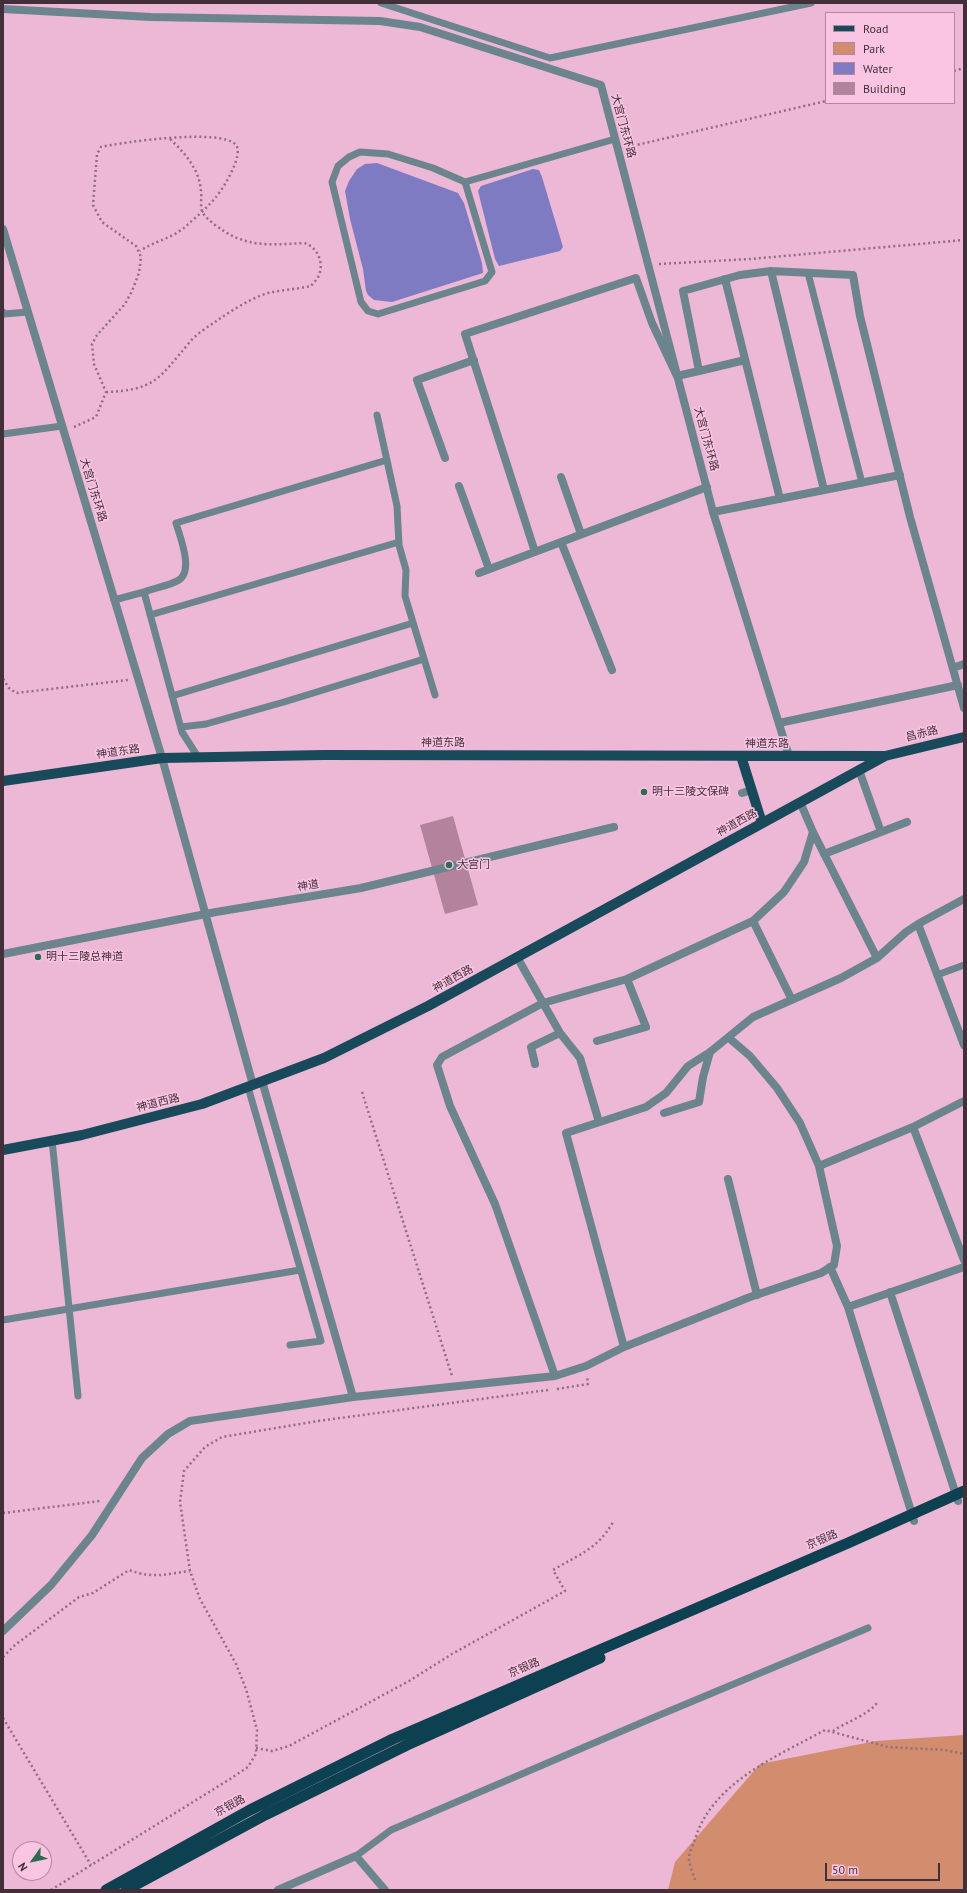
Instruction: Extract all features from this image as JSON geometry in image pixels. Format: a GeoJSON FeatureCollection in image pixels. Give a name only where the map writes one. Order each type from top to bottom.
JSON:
{"type":"FeatureCollection","features":[{"type":"Feature","properties":{"kind":"highway","name":"京银路"},"geometry":{"type":"LineString","coordinates":[[126,1890],[265,1815],[407,1745],[961,1497]]}},
{"type":"Feature","properties":{"kind":"highway","name":"京银路"},"geometry":{"type":"LineString","coordinates":[[106,1890],[250,1810],[393,1739],[913,1518]]}},
{"type":"Feature","properties":{"kind":"main road","name":"昌赤路"},"geometry":{"type":"LineString","coordinates":[[885,756],[964,737]]}},
{"type":"Feature","properties":{"kind":"main road","name":"神道东路"},"geometry":{"type":"LineString","coordinates":[[3,781],[162,758],[324,755],[885,756]]}},
{"type":"Feature","properties":{"kind":"main road"},"geometry":{"type":"LineString","coordinates":[[740,756],[762,823]]}},
{"type":"Feature","properties":{"kind":"main road","name":"神道西路"},"geometry":{"type":"LineString","coordinates":[[3,1150],[82,1134],[202,1104],[324,1058],[428,1006],[885,756]]}},
{"type":"Feature","properties":{"kind":"street","name":"大宫门东环路"},"geometry":{"type":"LineString","coordinates":[[3,9],[23,7],[151,17],[380,21],[420,27],[601,85],[713,512],[789,756]]}},
{"type":"Feature","properties":{"kind":"street","name":"大宫门东环路"},"geometry":{"type":"LineString","coordinates":[[3,229],[5,242],[28,312],[162,758],[204,914],[254,1084],[353,1397]]}},
{"type":"Feature","properties":{"kind":"street"},"geometry":{"type":"LineString","coordinates":[[699,371],[683,291],[740,275],[771,271],[853,275],[860,316],[900,475],[964,708]]}},
{"type":"Feature","properties":{"kind":"street"},"geometry":{"type":"LineString","coordinates":[[771,271],[824,490]]}},
{"type":"Feature","properties":{"kind":"street"},"geometry":{"type":"LineString","coordinates":[[535,552],[465,334],[636,278],[652,323],[677,376],[745,360]]}},
{"type":"Feature","properties":{"kind":"street"},"geometry":{"type":"LineString","coordinates":[[725,279],[780,499]]}},
{"type":"Feature","properties":{"kind":"street"},"geometry":{"type":"LineString","coordinates":[[445,458],[417,380],[474,360]]}},
{"type":"Feature","properties":{"kind":"street"},"geometry":{"type":"LineString","coordinates":[[713,512],[900,475]]}},
{"type":"Feature","properties":{"kind":"street"},"geometry":{"type":"LineString","coordinates":[[561,477],[581,534]]}},
{"type":"Feature","properties":{"kind":"street"},"geometry":{"type":"LineString","coordinates":[[459,486],[489,569]]}},
{"type":"Feature","properties":{"kind":"street"},"geometry":{"type":"LineString","coordinates":[[478,574],[707,487]]}},
{"type":"Feature","properties":{"kind":"street"},"geometry":{"type":"LineString","coordinates":[[561,542],[612,670]]}},
{"type":"Feature","properties":{"kind":"street"},"geometry":{"type":"LineString","coordinates":[[953,668],[964,664]]}},
{"type":"Feature","properties":{"kind":"street"},"geometry":{"type":"LineString","coordinates":[[779,723],[958,685]]}},
{"type":"Feature","properties":{"kind":"street"},"geometry":{"type":"LineString","coordinates":[[859,770],[881,832]]}},
{"type":"Feature","properties":{"kind":"street"},"geometry":{"type":"LineString","coordinates":[[742,793],[752,790]]}},
{"type":"Feature","properties":{"kind":"street"},"geometry":{"type":"LineString","coordinates":[[800,802],[813,832],[877,958]]}},
{"type":"Feature","properties":{"kind":"street"},"geometry":{"type":"LineString","coordinates":[[824,854],[907,822]]}},
{"type":"Feature","properties":{"kind":"street","name":"神道"},"geometry":{"type":"LineString","coordinates":[[3,954],[204,914],[361,888],[614,827]]}},
{"type":"Feature","properties":{"kind":"street"},"geometry":{"type":"LineString","coordinates":[[555,1376],[495,1204],[450,1106],[437,1065],[442,1057],[543,1003],[627,979],[753,921],[784,892],[804,862],[813,832]]}},
{"type":"Feature","properties":{"kind":"street"},"geometry":{"type":"LineString","coordinates":[[624,1347],[566,1133],[646,1107],[666,1093],[688,1066],[729,1038],[753,1017],[841,978],[877,958],[906,932],[964,899]]}},
{"type":"Feature","properties":{"kind":"street"},"geometry":{"type":"LineString","coordinates":[[753,921],[792,1000]]}},
{"type":"Feature","properties":{"kind":"street"},"geometry":{"type":"LineString","coordinates":[[918,924],[964,1044]]}},
{"type":"Feature","properties":{"kind":"street"},"geometry":{"type":"LineString","coordinates":[[517,957],[560,1033],[580,1058],[599,1122]]}},
{"type":"Feature","properties":{"kind":"street"},"geometry":{"type":"LineString","coordinates":[[597,1041],[646,1027],[627,979]]}},
{"type":"Feature","properties":{"kind":"street"},"geometry":{"type":"LineString","coordinates":[[536,1064],[531,1046],[560,1033]]}},
{"type":"Feature","properties":{"kind":"street"},"geometry":{"type":"LineString","coordinates":[[3,1631],[51,1585],[92,1535],[142,1458],[168,1434],[190,1421],[353,1397],[555,1376],[586,1366],[624,1347],[757,1295],[821,1273],[834,1265],[837,1246],[819,1166],[800,1123],[777,1088],[750,1056],[729,1038]]}},
{"type":"Feature","properties":{"kind":"street"},"geometry":{"type":"LineString","coordinates":[[664,1113],[699,1102],[703,1077],[710,1052]]}},
{"type":"Feature","properties":{"kind":"street"},"geometry":{"type":"LineString","coordinates":[[819,1166],[913,1127],[964,1101]]}},
{"type":"Feature","properties":{"kind":"street"},"geometry":{"type":"LineString","coordinates":[[913,1127],[964,1260]]}},
{"type":"Feature","properties":{"kind":"street"},"geometry":{"type":"LineString","coordinates":[[728,1179],[757,1295]]}},
{"type":"Feature","properties":{"kind":"street"},"geometry":{"type":"LineString","coordinates":[[830,1267],[848,1307],[913,1518]]}},
{"type":"Feature","properties":{"kind":"street"},"geometry":{"type":"LineString","coordinates":[[848,1307],[964,1268]]}},
{"type":"Feature","properties":{"kind":"street"},"geometry":{"type":"LineString","coordinates":[[890,1292],[961,1497]]}},
{"type":"Feature","properties":{"kind":"street"},"geometry":{"type":"LineString","coordinates":[[278,1890],[356,1856],[385,1890]]}},
{"type":"Feature","properties":{"kind":"lane"},"geometry":{"type":"LineString","coordinates":[[381,3],[550,58],[811,3]]}},
{"type":"Feature","properties":{"kind":"lane"},"geometry":{"type":"LineString","coordinates":[[465,182],[492,272],[486,281],[378,314],[368,312],[362,302],[332,182],[338,166],[349,157],[360,152],[388,154],[433,168],[465,182],[615,138]]}},
{"type":"Feature","properties":{"kind":"lane"},"geometry":{"type":"LineString","coordinates":[[808,273],[862,483]]}},
{"type":"Feature","properties":{"kind":"lane"},"geometry":{"type":"LineString","coordinates":[[3,312],[4,314],[28,312]]}},
{"type":"Feature","properties":{"kind":"lane"},"geometry":{"type":"LineString","coordinates":[[377,415],[397,506],[399,542],[406,570],[405,596],[435,694]]}},
{"type":"Feature","properties":{"kind":"lane"},"geometry":{"type":"LineString","coordinates":[[3,434],[63,428]]}},
{"type":"Feature","properties":{"kind":"lane"},"geometry":{"type":"LineString","coordinates":[[114,600],[179,581],[186,570],[186,557],[176,523],[387,460]]}},
{"type":"Feature","properties":{"kind":"lane"},"geometry":{"type":"LineString","coordinates":[[150,614],[399,542]]}},
{"type":"Feature","properties":{"kind":"lane"},"geometry":{"type":"LineString","coordinates":[[144,592],[181,727],[198,757]]}},
{"type":"Feature","properties":{"kind":"lane"},"geometry":{"type":"LineString","coordinates":[[172,696],[413,623]]}},
{"type":"Feature","properties":{"kind":"lane"},"geometry":{"type":"LineString","coordinates":[[181,727],[206,724],[284,702],[424,659]]}},
{"type":"Feature","properties":{"kind":"lane"},"geometry":{"type":"LineString","coordinates":[[937,975],[964,965]]}},
{"type":"Feature","properties":{"kind":"lane"},"geometry":{"type":"LineString","coordinates":[[254,1084],[300,1270],[321,1341],[290,1345]]}},
{"type":"Feature","properties":{"kind":"lane"},"geometry":{"type":"LineString","coordinates":[[52,1140],[78,1396]]}},
{"type":"Feature","properties":{"kind":"lane"},"geometry":{"type":"LineString","coordinates":[[3,1320],[300,1270]]}},
{"type":"Feature","properties":{"kind":"lane"},"geometry":{"type":"LineString","coordinates":[[356,1856],[391,1830],[650,1719],[868,1628]]}},
{"type":"Feature","properties":{"kind":"path"},"geometry":{"type":"LineString","coordinates":[[618,150],[825,101]]}},
{"type":"Feature","properties":{"kind":"path"},"geometry":{"type":"LineString","coordinates":[[63,428],[88,422],[96,417],[106,392],[94,364],[92,344],[97,335],[125,304],[139,273],[141,257],[140,251],[128,239],[102,222],[93,205],[97,154],[101,147],[122,142],[187,136],[224,140],[234,143],[238,147],[239,155],[236,164],[216,197],[176,234],[150,244],[140,251]]}},
{"type":"Feature","properties":{"kind":"path"},"geometry":{"type":"LineString","coordinates":[[106,392],[127,391],[150,383],[163,375],[189,342],[239,306],[269,293],[311,286],[317,280],[320,272],[320,260],[316,251],[310,244],[253,244],[232,236],[210,221],[202,211],[198,173],[180,148],[169,138]]}},
{"type":"Feature","properties":{"kind":"path"},"geometry":{"type":"LineString","coordinates":[[648,264],[750,259],[964,240]]}},
{"type":"Feature","properties":{"kind":"path"},"geometry":{"type":"LineString","coordinates":[[3,679],[9,688],[16,693],[138,679]]}},
{"type":"Feature","properties":{"kind":"path"},"geometry":{"type":"LineString","coordinates":[[362,1092],[455,1386]]}},
{"type":"Feature","properties":{"kind":"path"},"geometry":{"type":"LineString","coordinates":[[51,1890],[248,1767],[256,1754],[257,1730],[246,1689],[239,1670],[200,1599],[190,1571],[180,1502],[184,1471],[205,1447],[222,1437],[318,1421],[588,1384],[586,1366]]}},
{"type":"Feature","properties":{"kind":"path"},"geometry":{"type":"LineString","coordinates":[[3,1512],[115,1499]]}},
{"type":"Feature","properties":{"kind":"path"},"geometry":{"type":"LineString","coordinates":[[256,1748],[272,1751],[289,1746],[409,1681],[452,1654],[565,1591],[553,1570],[598,1544],[613,1522]]}},
{"type":"Feature","properties":{"kind":"path"},"geometry":{"type":"LineString","coordinates":[[3,1657],[15,1645],[79,1597],[93,1592],[129,1570],[143,1575],[158,1576],[190,1571]]}},
{"type":"Feature","properties":{"kind":"path"},"geometry":{"type":"LineString","coordinates":[[832,1731],[872,1709],[877,1703]]}},
{"type":"Feature","properties":{"kind":"path"},"geometry":{"type":"LineString","coordinates":[[3,1718],[91,1865]]}},
{"type":"Feature","properties":{"kind":"path"},"geometry":{"type":"LineString","coordinates":[[694,1880],[688,1858],[698,1827],[715,1801],[729,1787],[748,1774],[825,1730],[888,1747],[945,1750],[964,1754]]}},
{"type":"Feature","properties":{"kind":"green space"},"geometry":{"type":"Polygon","coordinates":[[[964,1735],[964,1890],[668,1890],[675,1862],[760,1764],[876,1741],[964,1735]]]}},
{"type":"Feature","properties":{"kind":"water"},"geometry":{"type":"Polygon","coordinates":[[[377,163],[458,193],[464,203],[482,263],[483,273],[392,302],[374,300],[368,295],[345,191],[349,181],[357,169],[365,164],[377,163]]]}},
{"type":"Feature","properties":{"kind":"water"},"geometry":{"type":"Polygon","coordinates":[[[533,169],[539,170],[542,177],[563,247],[560,251],[499,266],[495,259],[478,191],[481,186],[533,169]]]}},
{"type":"Feature","properties":{"kind":"building","name":"大宫门"},"geometry":{"type":"Polygon","coordinates":[[[453,816],[478,905],[445,914],[420,825],[453,816]]]}},
{"type":"Feature","properties":{"kind":"place","name":"明十三陵文保碑"},"geometry":{"type":"Point","coordinates":[644,792]}},
{"type":"Feature","properties":{"kind":"place","name":"大宫门"},"geometry":{"type":"Point","coordinates":[449,865]}},
{"type":"Feature","properties":{"kind":"place","name":"明十三陵总神道"},"geometry":{"type":"Point","coordinates":[38,957]}}]}
